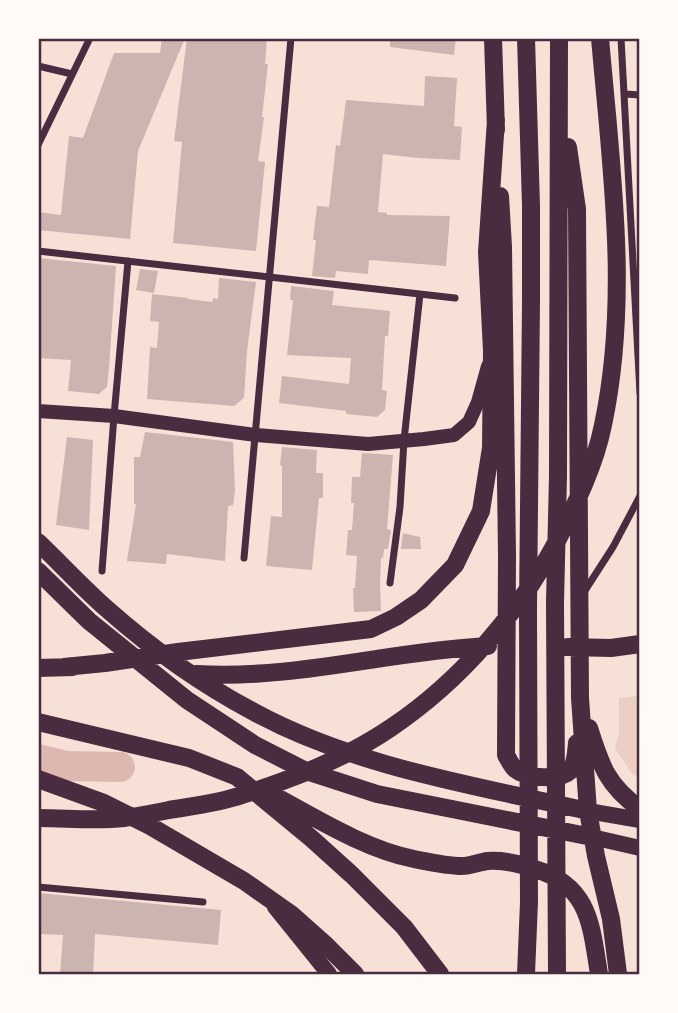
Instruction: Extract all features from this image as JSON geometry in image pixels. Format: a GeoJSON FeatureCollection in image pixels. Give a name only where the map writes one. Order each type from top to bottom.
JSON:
{"type":"FeatureCollection","features":[{"type":"Feature","properties":{"kind":"highway"},"geometry":{"type":"LineString","coordinates":[[494,38],[503,247],[506,755],[515,769],[522,773],[549,777],[564,775],[570,771],[576,753],[580,698]]}},
{"type":"Feature","properties":{"kind":"highway"},"geometry":{"type":"LineString","coordinates":[[526,38],[531,220],[527,975]]}},
{"type":"Feature","properties":{"kind":"highway"},"geometry":{"type":"LineString","coordinates":[[556,975],[555,603],[559,38]]}},
{"type":"Feature","properties":{"kind":"highway"},"geometry":{"type":"LineString","coordinates":[[38,818],[123,818],[239,797],[338,758],[391,728],[434,695],[484,645],[517,605],[544,564],[591,467],[603,426],[616,339],[617,245],[600,38]]}},
{"type":"Feature","properties":{"kind":"highway"},"geometry":{"type":"LineString","coordinates":[[559,92],[577,209],[580,698],[588,811],[611,919],[618,975]]}},
{"type":"Feature","properties":{"kind":"highway"},"geometry":{"type":"LineString","coordinates":[[38,668],[104,663],[371,629],[396,617],[421,600],[456,565],[481,511],[491,448],[492,351],[487,252],[496,120]]}},
{"type":"Feature","properties":{"kind":"highway"},"geometry":{"type":"LineString","coordinates":[[38,542],[106,609],[174,663],[254,712],[351,753],[397,767],[588,811]]}},
{"type":"Feature","properties":{"kind":"highway"},"geometry":{"type":"LineString","coordinates":[[38,571],[89,621],[187,700],[255,745],[306,771],[377,794],[592,837]]}},
{"type":"Feature","properties":{"kind":"highway"},"geometry":{"type":"LineString","coordinates":[[64,667],[223,676],[312,669],[467,647],[611,648],[639,645]]}},
{"type":"Feature","properties":{"kind":"highway"},"geometry":{"type":"LineString","coordinates":[[580,698],[603,770],[612,785],[639,809]]}},
{"type":"Feature","properties":{"kind":"highway"},"geometry":{"type":"LineString","coordinates":[[38,722],[189,758],[237,777],[382,850],[413,859],[463,866],[488,861],[512,862],[548,873],[572,888],[584,907],[592,932],[599,975]]}},
{"type":"Feature","properties":{"kind":"highway"},"geometry":{"type":"LineString","coordinates":[[237,777],[312,838],[352,875],[404,927],[440,975]]}},
{"type":"Feature","properties":{"kind":"highway"},"geometry":{"type":"LineString","coordinates":[[38,779],[104,803],[211,860],[291,914],[355,975]]}},
{"type":"Feature","properties":{"kind":"main road"},"geometry":{"type":"LineString","coordinates":[[38,411],[114,415],[256,435],[368,444],[424,439],[454,435],[469,422],[478,402],[492,351]]}},
{"type":"Feature","properties":{"kind":"main road"},"geometry":{"type":"LineString","coordinates":[[588,811],[639,820]]}},
{"type":"Feature","properties":{"kind":"main road"},"geometry":{"type":"LineString","coordinates":[[592,837],[639,848]]}},
{"type":"Feature","properties":{"kind":"main road"},"geometry":{"type":"LineString","coordinates":[[267,897],[329,975]]}},
{"type":"Feature","properties":{"kind":"street"},"geometry":{"type":"LineString","coordinates":[[38,145],[90,38]]}},
{"type":"Feature","properties":{"kind":"street"},"geometry":{"type":"LineString","coordinates":[[244,558],[291,38]]}},
{"type":"Feature","properties":{"kind":"street"},"geometry":{"type":"LineString","coordinates":[[621,38],[639,393]]}},
{"type":"Feature","properties":{"kind":"street"},"geometry":{"type":"LineString","coordinates":[[38,66],[72,74]]}},
{"type":"Feature","properties":{"kind":"street"},"geometry":{"type":"LineString","coordinates":[[625,94],[639,95]]}},
{"type":"Feature","properties":{"kind":"street"},"geometry":{"type":"LineString","coordinates":[[38,251],[455,298]]}},
{"type":"Feature","properties":{"kind":"street"},"geometry":{"type":"LineString","coordinates":[[102,571],[128,261]]}},
{"type":"Feature","properties":{"kind":"street"},"geometry":{"type":"LineString","coordinates":[[390,583],[420,294]]}},
{"type":"Feature","properties":{"kind":"street"},"geometry":{"type":"LineString","coordinates":[[580,602],[639,496]]}},
{"type":"Feature","properties":{"kind":"street"},"geometry":{"type":"LineString","coordinates":[[38,887],[203,902]]}},
{"type":"Feature","properties":{"kind":"shaded area"},"geometry":{"type":"Polygon","coordinates":[[[640,696],[639,777],[632,774],[615,748],[619,733],[619,698],[640,696]]]}},
{"type":"Feature","properties":{"kind":"building"},"geometry":{"type":"Polygon","coordinates":[[[162,38],[185,38],[138,151],[130,239],[38,230],[38,212],[61,215],[69,136],[83,138],[114,53],[160,53],[162,38]]]}},
{"type":"Feature","properties":{"kind":"building"},"geometry":{"type":"Polygon","coordinates":[[[187,38],[267,38],[265,64],[268,64],[258,161],[265,162],[256,251],[173,243],[182,142],[174,141],[187,38]]]}},
{"type":"Feature","properties":{"kind":"building"},"geometry":{"type":"Polygon","coordinates":[[[390,38],[456,38],[454,55],[390,47],[390,38]]]}},
{"type":"Feature","properties":{"kind":"building"},"geometry":{"type":"Polygon","coordinates":[[[425,76],[457,78],[454,126],[462,127],[460,160],[383,154],[378,212],[387,215],[450,216],[446,266],[369,260],[368,274],[336,271],[335,278],[312,276],[317,206],[329,207],[336,145],[340,146],[346,100],[424,106],[425,76]]]}},
{"type":"Feature","properties":{"kind":"building"},"geometry":{"type":"Polygon","coordinates":[[[38,258],[116,266],[107,387],[99,394],[68,391],[71,360],[38,358],[38,258]]]}},
{"type":"Feature","properties":{"kind":"building"},"geometry":{"type":"Polygon","coordinates":[[[140,269],[158,271],[154,293],[136,290],[140,269]]]}},
{"type":"Feature","properties":{"kind":"building"},"geometry":{"type":"Polygon","coordinates":[[[219,278],[256,282],[244,398],[234,406],[147,399],[150,347],[157,348],[159,322],[150,321],[152,294],[212,302],[214,298],[218,299],[219,278]]]}},
{"type":"Feature","properties":{"kind":"building"},"geometry":{"type":"Polygon","coordinates":[[[291,286],[334,291],[332,305],[390,311],[388,336],[385,336],[382,390],[387,391],[385,410],[377,417],[279,403],[282,376],[349,384],[351,358],[287,355],[293,300],[290,300],[291,286]]]}},
{"type":"Feature","properties":{"kind":"building"},"geometry":{"type":"Polygon","coordinates":[[[145,432],[233,442],[235,491],[233,505],[228,506],[225,561],[167,554],[166,564],[127,561],[136,504],[134,457],[140,457],[145,432]]]}},
{"type":"Feature","properties":{"kind":"building"},"geometry":{"type":"Polygon","coordinates":[[[67,437],[93,440],[89,530],[56,525],[67,437]]]}},
{"type":"Feature","properties":{"kind":"building"},"geometry":{"type":"Polygon","coordinates":[[[282,447],[317,450],[316,473],[323,473],[323,498],[319,498],[312,570],[266,566],[271,516],[282,517],[282,447]]]}},
{"type":"Feature","properties":{"kind":"building"},"geometry":{"type":"Polygon","coordinates":[[[362,453],[393,455],[387,529],[391,530],[388,549],[384,549],[381,558],[381,611],[354,612],[353,588],[357,556],[346,555],[348,530],[352,530],[352,477],[360,477],[362,453]]]}},
{"type":"Feature","properties":{"kind":"building"},"geometry":{"type":"Polygon","coordinates":[[[403,533],[420,537],[421,549],[401,549],[403,533]]]}},
{"type":"Feature","properties":{"kind":"building"},"geometry":{"type":"Polygon","coordinates":[[[38,893],[221,910],[218,945],[95,934],[93,975],[60,975],[63,935],[38,934],[38,893]]]}},
{"type":"Feature","properties":{"kind":"waterway"},"geometry":{"type":"LineString","coordinates":[[38,759],[67,766],[120,767]]}}]}
